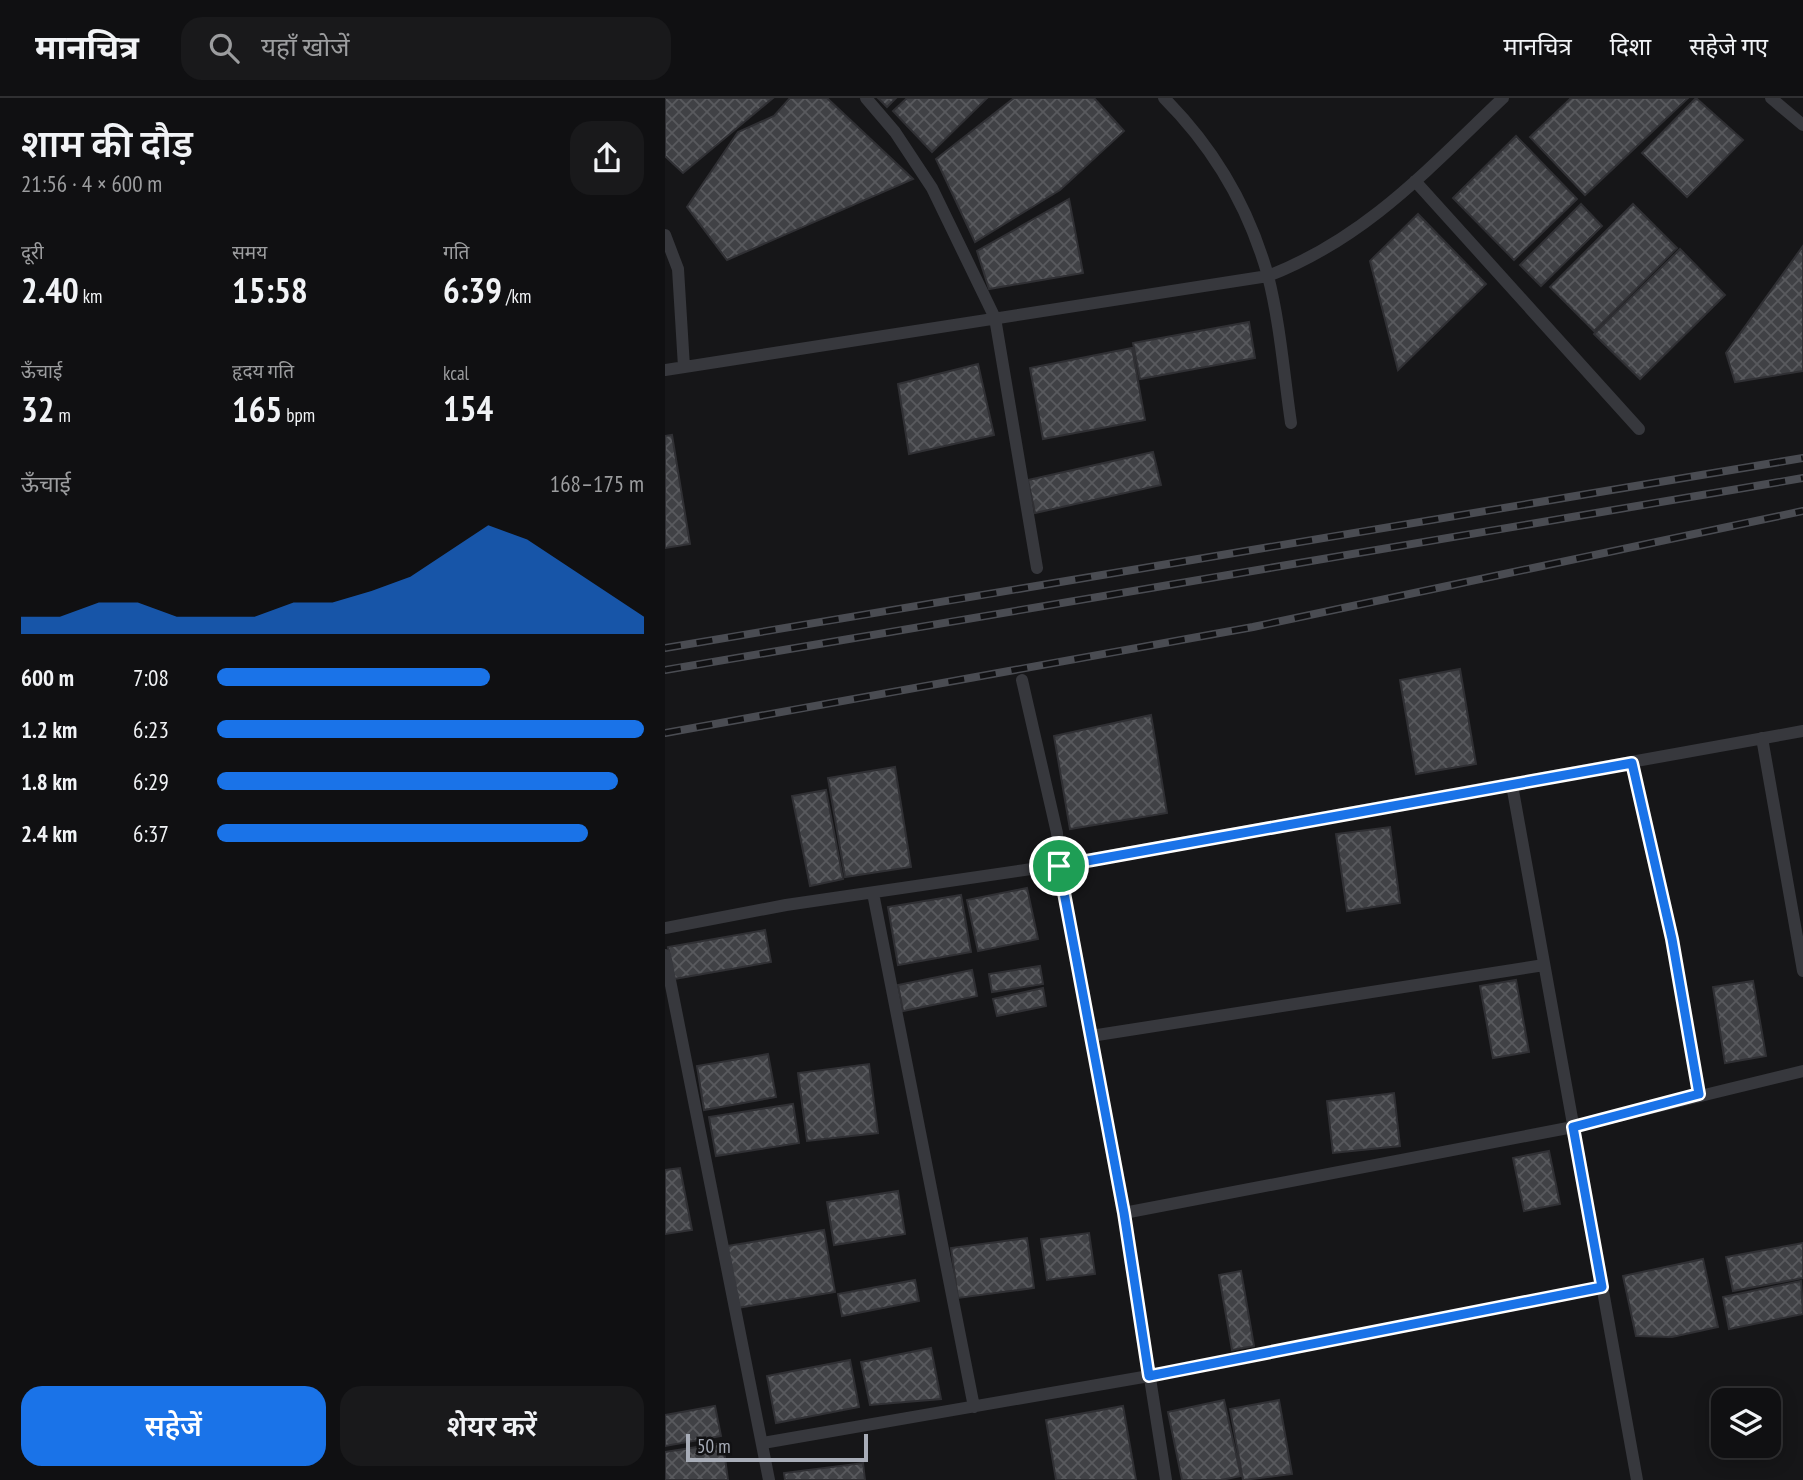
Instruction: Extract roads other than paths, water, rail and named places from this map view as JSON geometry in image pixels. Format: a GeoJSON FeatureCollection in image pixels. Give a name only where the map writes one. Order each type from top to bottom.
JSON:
{"type":"FeatureCollection","features":[{"type":"Feature","properties":{"kind":"lane"},"geometry":{"type":"LineString","coordinates":[[866,98],[895,132],[932,188],[995,318],[1037,568]]}},
{"type":"Feature","properties":{"kind":"lane"},"geometry":{"type":"LineString","coordinates":[[1164,98],[1221,166],[1268,276],[1291,423]]}},
{"type":"Feature","properties":{"kind":"lane"},"geometry":{"type":"LineString","coordinates":[[665,370],[1268,276],[1310,260],[1340,242],[1415,181],[1503,98]]}},
{"type":"Feature","properties":{"kind":"lane"},"geometry":{"type":"LineString","coordinates":[[1771,98],[1803,125]]}},
{"type":"Feature","properties":{"kind":"lane"},"geometry":{"type":"LineString","coordinates":[[1415,181],[1639,429]]}},
{"type":"Feature","properties":{"kind":"lane"},"geometry":{"type":"LineString","coordinates":[[665,235],[678,270],[684,367]]}},
{"type":"Feature","properties":{"kind":"lane"},"geometry":{"type":"LineString","coordinates":[[1022,680],[1058,832],[1059,866],[1124,1213],[1166,1480]]}},
{"type":"Feature","properties":{"kind":"lane"},"geometry":{"type":"LineString","coordinates":[[665,928],[786,905],[1059,866],[1803,731]]}},
{"type":"Feature","properties":{"kind":"lane"},"geometry":{"type":"LineString","coordinates":[[1762,738],[1803,971]]}},
{"type":"Feature","properties":{"kind":"lane"},"geometry":{"type":"LineString","coordinates":[[1632,763],[1672,939],[1699,1094]]}},
{"type":"Feature","properties":{"kind":"lane"},"geometry":{"type":"LineString","coordinates":[[1512,785],[1636,1480]]}},
{"type":"Feature","properties":{"kind":"lane"},"geometry":{"type":"LineString","coordinates":[[873,893],[974,1407]]}},
{"type":"Feature","properties":{"kind":"lane"},"geometry":{"type":"LineString","coordinates":[[665,955],[769,1480]]}},
{"type":"Feature","properties":{"kind":"lane"},"geometry":{"type":"LineString","coordinates":[[1091,1036],[1544,965]]}},
{"type":"Feature","properties":{"kind":"lane"},"geometry":{"type":"LineString","coordinates":[[1124,1213],[1573,1127],[1699,1094],[1803,1071]]}},
{"type":"Feature","properties":{"kind":"lane"},"geometry":{"type":"LineString","coordinates":[[763,1443],[1149,1376],[1602,1287]]}},
{"type":"Feature","properties":{"kind":"railway"},"geometry":{"type":"LineString","coordinates":[[665,648],[1803,458]]}},
{"type":"Feature","properties":{"kind":"railway"},"geometry":{"type":"LineString","coordinates":[[665,670],[1803,478]]}},
{"type":"Feature","properties":{"kind":"railway"},"geometry":{"type":"LineString","coordinates":[[665,733],[1253,627],[1803,511]]}}]}
